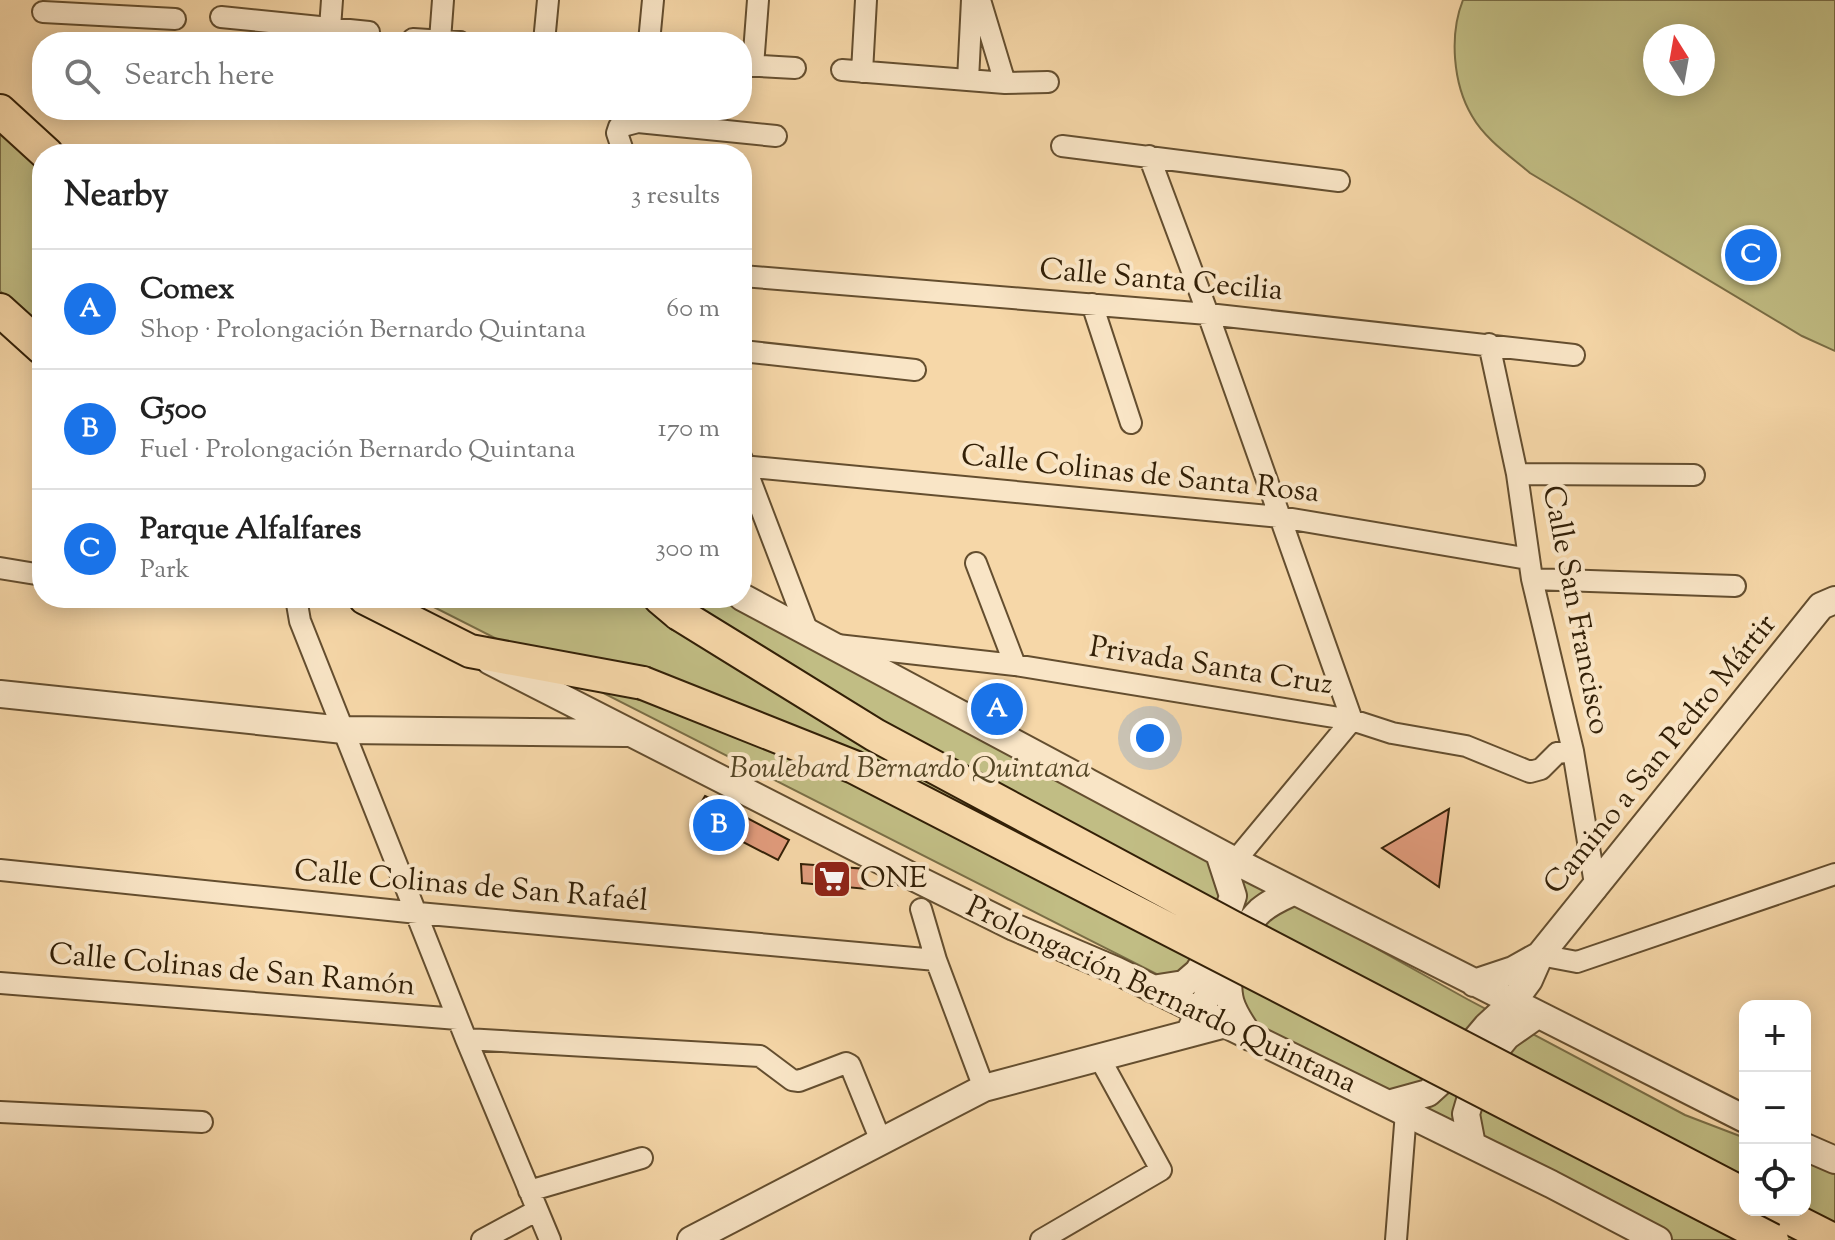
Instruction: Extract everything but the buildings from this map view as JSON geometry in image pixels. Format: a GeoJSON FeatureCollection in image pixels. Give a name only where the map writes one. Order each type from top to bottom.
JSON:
{"type":"FeatureCollection","features":[{"type":"Feature","properties":{"kind":"main road"},"geometry":{"type":"LineString","coordinates":[[0,111],[36,144]]}},
{"type":"Feature","properties":{"kind":"main road"},"geometry":{"type":"LineString","coordinates":[[0,310],[32,339]]}},
{"type":"Feature","properties":{"kind":"main road","name":"Prolongación Bernardo Quintana"},"geometry":{"type":"LineString","coordinates":[[385,608],[470,651]]}},
{"type":"Feature","properties":{"kind":"main road"},"geometry":{"type":"LineString","coordinates":[[673,608],[875,735],[1232,927],[1739,1192]]}},
{"type":"Feature","properties":{"kind":"main road"},"geometry":{"type":"LineString","coordinates":[[470,651],[643,683],[854,767],[1772,1240]]}},
{"type":"Feature","properties":{"kind":"main road"},"geometry":{"type":"LineString","coordinates":[[1786,1216],[1833,1240]]}},
{"type":"Feature","properties":{"kind":"street"},"geometry":{"type":"LineString","coordinates":[[330,28],[332,0]]}},
{"type":"Feature","properties":{"kind":"street"},"geometry":{"type":"LineString","coordinates":[[443,0],[448,32]]}},
{"type":"Feature","properties":{"kind":"street"},"geometry":{"type":"LineString","coordinates":[[545,32],[548,0]]}},
{"type":"Feature","properties":{"kind":"street"},"geometry":{"type":"LineString","coordinates":[[650,32],[653,0]]}},
{"type":"Feature","properties":{"kind":"street"},"geometry":{"type":"LineString","coordinates":[[752,35],[758,0]]}},
{"type":"Feature","properties":{"kind":"street"},"geometry":{"type":"LineString","coordinates":[[866,0],[852,71],[1005,83],[1048,82]]}},
{"type":"Feature","properties":{"kind":"street"},"geometry":{"type":"LineString","coordinates":[[968,80],[972,0]]}},
{"type":"Feature","properties":{"kind":"street"},"geometry":{"type":"LineString","coordinates":[[980,0],[1005,83]]}},
{"type":"Feature","properties":{"kind":"street"},"geometry":{"type":"LineString","coordinates":[[43,12],[73,6],[125,9],[175,19]]}},
{"type":"Feature","properties":{"kind":"street"},"geometry":{"type":"LineString","coordinates":[[230,12],[369,32]]}},
{"type":"Feature","properties":{"kind":"street"},"geometry":{"type":"LineString","coordinates":[[752,65],[795,68]]}},
{"type":"Feature","properties":{"kind":"street"},"geometry":{"type":"LineString","coordinates":[[621,144],[617,133],[619,127],[638,122],[776,136]]}},
{"type":"Feature","properties":{"kind":"street"},"geometry":{"type":"LineString","coordinates":[[1062,146],[1339,181]]}},
{"type":"Feature","properties":{"kind":"street"},"geometry":{"type":"LineString","coordinates":[[1149,156],[1352,720],[1227,857]]}},
{"type":"Feature","properties":{"kind":"street","name":"Calle Santa Cecilia"},"geometry":{"type":"LineString","coordinates":[[752,277],[1208,314],[1574,355]]}},
{"type":"Feature","properties":{"kind":"street"},"geometry":{"type":"LineString","coordinates":[[1092,304],[1131,423]]}},
{"type":"Feature","properties":{"kind":"street","name":"Calle San Francisco"},"geometry":{"type":"LineString","coordinates":[[1489,344],[1517,474],[1531,569],[1573,751],[1596,890]]}},
{"type":"Feature","properties":{"kind":"street"},"geometry":{"type":"LineString","coordinates":[[752,352],[915,370]]}},
{"type":"Feature","properties":{"kind":"street","name":"Calle Colinas de Santa Rosa"},"geometry":{"type":"LineString","coordinates":[[752,465],[1280,517],[1531,569],[1735,586]]}},
{"type":"Feature","properties":{"kind":"street"},"geometry":{"type":"LineString","coordinates":[[1517,474],[1694,475]]}},
{"type":"Feature","properties":{"kind":"street"},"geometry":{"type":"LineString","coordinates":[[752,485],[817,638]]}},
{"type":"Feature","properties":{"kind":"street"},"geometry":{"type":"LineString","coordinates":[[976,563],[1015,665]]}},
{"type":"Feature","properties":{"kind":"street"},"geometry":{"type":"LineString","coordinates":[[0,568],[32,573]]}},
{"type":"Feature","properties":{"kind":"street"},"geometry":{"type":"LineString","coordinates":[[752,602],[1293,892],[1739,1116]]}},
{"type":"Feature","properties":{"kind":"street"},"geometry":{"type":"LineString","coordinates":[[298,608],[300,621],[458,1019],[550,1240]]}},
{"type":"Feature","properties":{"kind":"street","name":"Camino a San Pedro Mártir"},"geometry":{"type":"LineString","coordinates":[[1397,1108],[1428,1093],[1512,1003],[1529,980],[1540,955],[1830,610]]}},
{"type":"Feature","properties":{"kind":"street","name":"Privada Santa Cruz"},"geometry":{"type":"LineString","coordinates":[[817,638],[1015,665],[1352,720],[1392,733],[1466,746],[1530,772],[1541,769],[1557,753],[1573,751]]}},
{"type":"Feature","properties":{"kind":"street","name":"Prolongación Bernardo Quintana"},"geometry":{"type":"LineString","coordinates":[[470,651],[949,895],[1152,989],[1203,1024],[1252,1039],[1472,1145],[1658,1240]]}},
{"type":"Feature","properties":{"kind":"street"},"geometry":{"type":"LineString","coordinates":[[0,694],[344,730],[633,733]]}},
{"type":"Feature","properties":{"kind":"street"},"geometry":{"type":"LineString","coordinates":[[1152,989],[1184,984],[1198,972],[1219,938],[1233,896],[1227,857]]}},
{"type":"Feature","properties":{"kind":"street","name":"Calle Colinas de San Rafaél"},"geometry":{"type":"LineString","coordinates":[[0,870],[418,913],[936,960]]}},
{"type":"Feature","properties":{"kind":"street"},"geometry":{"type":"LineString","coordinates":[[1540,955],[1577,962],[1835,874]]}},
{"type":"Feature","properties":{"kind":"street"},"geometry":{"type":"LineString","coordinates":[[700,1238],[984,1088],[1099,1057],[1203,1024],[1230,955],[1258,913],[1270,903],[1293,892]]}},
{"type":"Feature","properties":{"kind":"street"},"geometry":{"type":"LineString","coordinates":[[921,909],[936,960],[984,1088]]}},
{"type":"Feature","properties":{"kind":"street"},"geometry":{"type":"LineString","coordinates":[[1230,955],[1227,985],[1231,1011],[1252,1039]]}},
{"type":"Feature","properties":{"kind":"street","name":"Camino a San Pedro Mártir"},"geometry":{"type":"LineString","coordinates":[[1474,983],[1513,970],[1540,955]]}},
{"type":"Feature","properties":{"kind":"street","name":"Calle Colinas de San Ramón"},"geometry":{"type":"LineString","coordinates":[[0,983],[458,1019]]}},
{"type":"Feature","properties":{"kind":"street"},"geometry":{"type":"LineString","coordinates":[[1471,1044],[1474,983]]}},
{"type":"Feature","properties":{"kind":"street"},"geometry":{"type":"LineString","coordinates":[[1472,1145],[1466,1114],[1479,1070],[1507,1036],[1537,1015]]}},
{"type":"Feature","properties":{"kind":"street"},"geometry":{"type":"LineString","coordinates":[[466,1039],[760,1056],[796,1081],[839,1064],[850,1065],[881,1141]]}},
{"type":"Feature","properties":{"kind":"street"},"geometry":{"type":"LineString","coordinates":[[1041,1240],[1161,1170],[1099,1057]]}},
{"type":"Feature","properties":{"kind":"street"},"geometry":{"type":"LineString","coordinates":[[1396,1240],[1397,1108]]}},
{"type":"Feature","properties":{"kind":"street"},"geometry":{"type":"LineString","coordinates":[[0,1112],[202,1122]]}},
{"type":"Feature","properties":{"kind":"street"},"geometry":{"type":"LineString","coordinates":[[1811,1150],[1835,1160]]}},
{"type":"Feature","properties":{"kind":"street"},"geometry":{"type":"LineString","coordinates":[[529,1191],[642,1158]]}},
{"type":"Feature","properties":{"kind":"street"},"geometry":{"type":"LineString","coordinates":[[482,1240],[536,1211]]}},
{"type":"Feature","properties":{"kind":"green space"},"geometry":{"type":"Polygon","coordinates":[[[1463,0],[1835,0],[1835,351],[1802,336],[1530,173],[1498,147],[1477,124],[1461,89],[1455,59],[1456,28],[1463,0]]]}},
{"type":"Feature","properties":{"kind":"green space"},"geometry":{"type":"Polygon","coordinates":[[[0,131],[32,160],[32,319],[0,291],[0,131]]]}},
{"type":"Feature","properties":{"kind":"green space","name":"Boulebard Bernardo Quintana"},"geometry":{"type":"Polygon","coordinates":[[[436,608],[742,608],[951,711],[1467,999],[1685,1115],[1739,1136],[1739,1216],[1811,1216],[1811,1164],[1835,1173],[1835,1240],[1666,1240],[1401,1098],[436,608]]]}},
{"type":"Feature","properties":{"kind":"place","name":"Parque Alfalfares"},"geometry":{"type":"Point","coordinates":[1751,255]}},
{"type":"Feature","properties":{"kind":"place","name":"Comex"},"geometry":{"type":"Point","coordinates":[997,709]}},
{"type":"Feature","properties":{"kind":"place","name":"G500"},"geometry":{"type":"Point","coordinates":[719,825]}},
{"type":"Feature","properties":{"kind":"place","name":"ONE"},"geometry":{"type":"Point","coordinates":[832,879]}}]}
